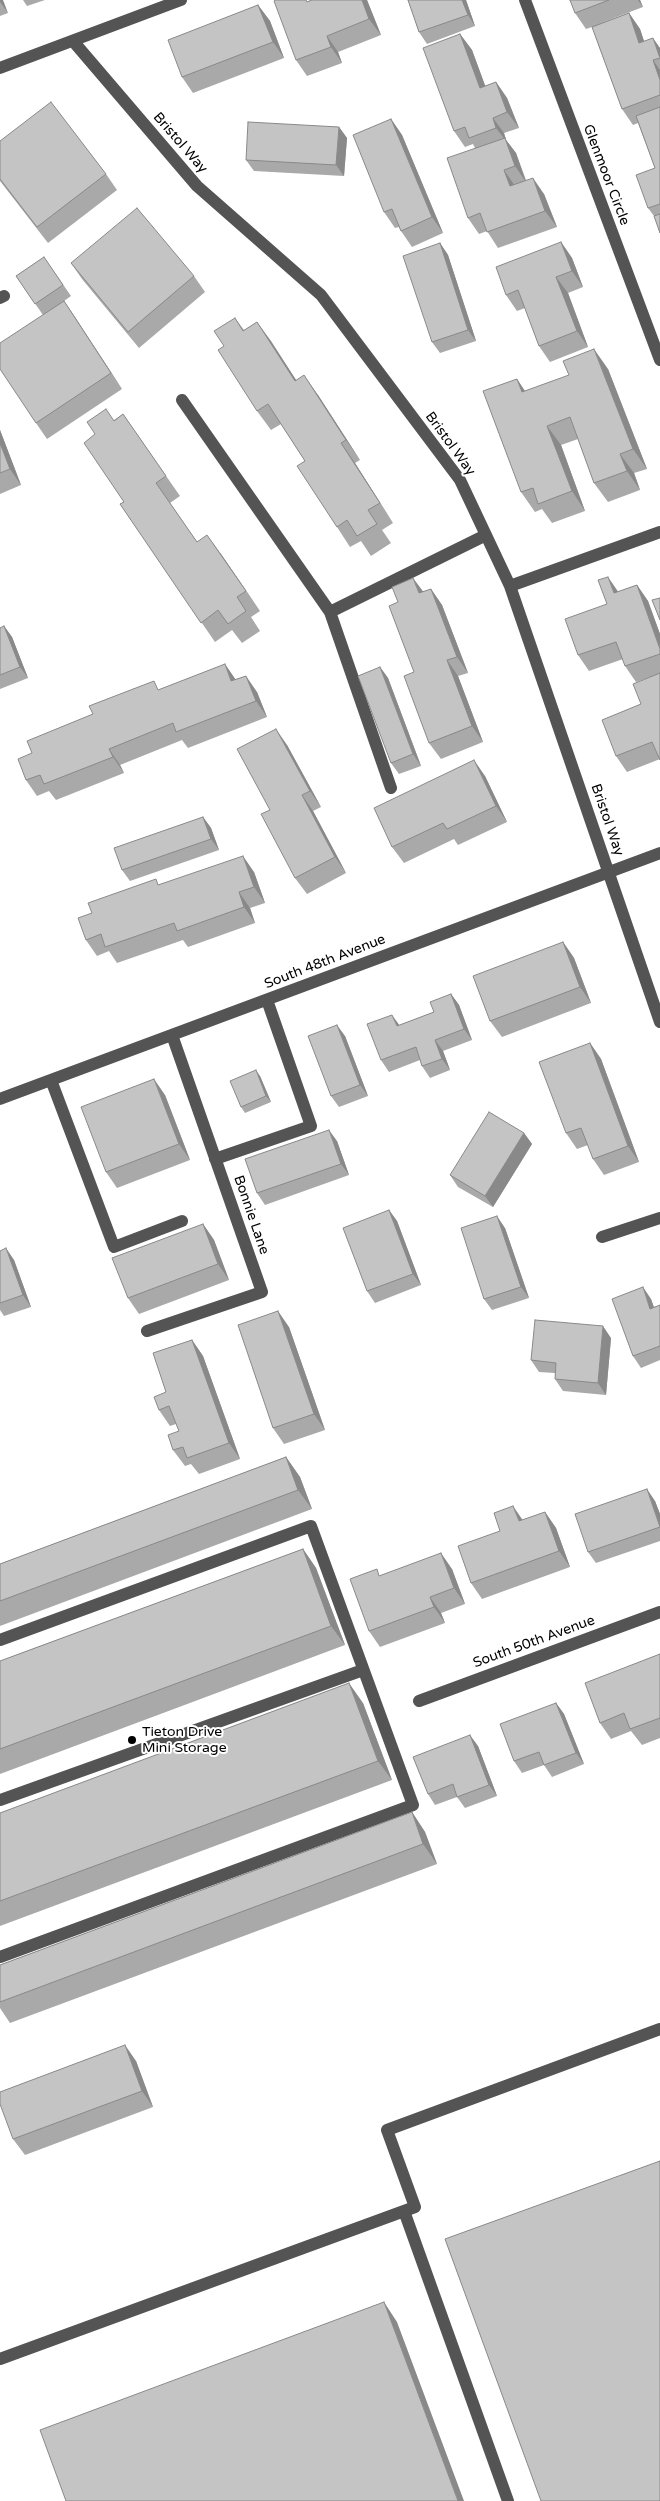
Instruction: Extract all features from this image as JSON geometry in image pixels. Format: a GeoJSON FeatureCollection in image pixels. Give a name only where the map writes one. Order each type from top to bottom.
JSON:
{"type":"FeatureCollection","features":[{"type":"Feature","properties":{"kind":"street"},"geometry":{"type":"LineString","coordinates":[[0,68],[181,0]]}},
{"type":"Feature","properties":{"kind":"street","name":"Glenmoor Circle"},"geometry":{"type":"LineString","coordinates":[[525,0],[660,360]]}},
{"type":"Feature","properties":{"kind":"street","name":"Bristol Way"},"geometry":{"type":"LineString","coordinates":[[73,40],[197,186],[321,295],[460,480],[510,586],[660,1022]]}},
{"type":"Feature","properties":{"kind":"street"},"geometry":{"type":"LineString","coordinates":[[182,400],[330,612],[391,788]]}},
{"type":"Feature","properties":{"kind":"street"},"geometry":{"type":"LineString","coordinates":[[510,586],[660,532]]}},
{"type":"Feature","properties":{"kind":"street"},"geometry":{"type":"LineString","coordinates":[[330,612],[486,535]]}},
{"type":"Feature","properties":{"kind":"street","name":"South 48th Avenue"},"geometry":{"type":"LineString","coordinates":[[0,1099],[660,853]]}},
{"type":"Feature","properties":{"kind":"street"},"geometry":{"type":"LineString","coordinates":[[215,1159],[311,1126],[267,1000]]}},
{"type":"Feature","properties":{"kind":"street","name":"Bonnie Lane"},"geometry":{"type":"LineString","coordinates":[[147,1332],[262,1292],[172,1035]]}},
{"type":"Feature","properties":{"kind":"street"},"geometry":{"type":"LineString","coordinates":[[51,1080],[114,1247],[182,1221]]}},
{"type":"Feature","properties":{"kind":"street"},"geometry":{"type":"LineString","coordinates":[[602,1237],[660,1218]]}},
{"type":"Feature","properties":{"kind":"street"},"geometry":{"type":"LineString","coordinates":[[0,1640],[311,1526],[413,1806],[0,1957]]}},
{"type":"Feature","properties":{"kind":"street","name":"South 50th Avenue"},"geometry":{"type":"LineString","coordinates":[[419,1701],[660,1612]]}},
{"type":"Feature","properties":{"kind":"street"},"geometry":{"type":"LineString","coordinates":[[0,1800],[363,1670]]}},
{"type":"Feature","properties":{"kind":"street"},"geometry":{"type":"LineString","coordinates":[[0,2359],[415,2207],[387,2130],[660,2029]]}},
{"type":"Feature","properties":{"kind":"street"},"geometry":{"type":"LineString","coordinates":[[404,2211],[508,2501]]}},
{"type":"Feature","properties":{"kind":"building"},"geometry":{"type":"Polygon","coordinates":[[[275,0],[306,0],[307,2],[312,0],[362,0],[369,19],[327,36],[331,47],[296,60],[275,0]]]}},
{"type":"Feature","properties":{"kind":"building"},"geometry":{"type":"Polygon","coordinates":[[[408,0],[462,0],[468,15],[419,32],[408,0]]]}},
{"type":"Feature","properties":{"kind":"building"},"geometry":{"type":"Polygon","coordinates":[[[570,0],[609,0],[575,13],[570,0]]]}},
{"type":"Feature","properties":{"kind":"building"},"geometry":{"type":"Polygon","coordinates":[[[258,5],[273,42],[182,77],[168,40],[258,5]]]}},
{"type":"Feature","properties":{"kind":"building"},"geometry":{"type":"Polygon","coordinates":[[[629,13],[639,43],[653,38],[660,58],[653,60],[660,80],[660,95],[622,109],[592,27],[629,13]]]}},
{"type":"Feature","properties":{"kind":"building"},"geometry":{"type":"Polygon","coordinates":[[[460,34],[480,88],[496,82],[507,112],[493,118],[496,128],[469,138],[465,127],[454,131],[423,48],[460,34]]]}},
{"type":"Feature","properties":{"kind":"building"},"geometry":{"type":"Polygon","coordinates":[[[51,102],[106,174],[37,227],[0,179],[0,141],[51,102]]]}},
{"type":"Feature","properties":{"kind":"building"},"geometry":{"type":"Polygon","coordinates":[[[660,107],[660,204],[648,208],[636,175],[655,168],[636,116],[660,107]]]}},
{"type":"Feature","properties":{"kind":"building"},"geometry":{"type":"Polygon","coordinates":[[[391,119],[432,217],[401,231],[392,209],[384,212],[353,135],[391,119]]]}},
{"type":"Feature","properties":{"kind":"building"},"geometry":{"type":"Polygon","coordinates":[[[248,122],[339,127],[336,165],[246,160],[248,122]]]}},
{"type":"Feature","properties":{"kind":"building"},"geometry":{"type":"Polygon","coordinates":[[[505,138],[515,166],[504,170],[510,186],[533,178],[545,211],[487,232],[480,213],[468,218],[447,158],[505,138]]]}},
{"type":"Feature","properties":{"kind":"building"},"geometry":{"type":"Polygon","coordinates":[[[137,208],[194,276],[128,332],[71,263],[137,208]]]}},
{"type":"Feature","properties":{"kind":"building"},"geometry":{"type":"Polygon","coordinates":[[[660,214],[660,233],[654,216],[660,214]]]}},
{"type":"Feature","properties":{"kind":"building"},"geometry":{"type":"Polygon","coordinates":[[[561,242],[572,271],[556,277],[577,331],[539,346],[518,290],[506,295],[496,267],[561,242]]]}},
{"type":"Feature","properties":{"kind":"building"},"geometry":{"type":"Polygon","coordinates":[[[440,243],[468,330],[432,342],[403,256],[440,243]]]}},
{"type":"Feature","properties":{"kind":"building"},"geometry":{"type":"Polygon","coordinates":[[[44,257],[63,285],[35,304],[16,276],[44,257]]]}},
{"type":"Feature","properties":{"kind":"building"},"geometry":{"type":"Polygon","coordinates":[[[64,301],[111,373],[36,423],[0,369],[0,343],[64,301]]]}},
{"type":"Feature","properties":{"kind":"building"},"geometry":{"type":"Polygon","coordinates":[[[235,318],[243,331],[257,322],[295,381],[304,375],[346,440],[341,443],[380,503],[368,510],[377,524],[357,536],[347,520],[337,527],[297,466],[305,461],[268,404],[257,411],[218,350],[224,346],[214,331],[235,318]]]}},
{"type":"Feature","properties":{"kind":"building"},"geometry":{"type":"Polygon","coordinates":[[[594,349],[633,449],[620,454],[627,471],[594,483],[570,417],[547,426],[572,491],[538,504],[533,488],[521,492],[483,391],[517,379],[522,392],[569,375],[563,361],[594,349]]]}},
{"type":"Feature","properties":{"kind":"building"},"geometry":{"type":"Polygon","coordinates":[[[106,409],[114,421],[123,414],[166,476],[156,483],[197,542],[207,535],[246,591],[237,597],[246,611],[228,624],[218,610],[201,623],[120,504],[124,502],[84,443],[95,434],[87,422],[106,409]]]}},
{"type":"Feature","properties":{"kind":"building"},"geometry":{"type":"Polygon","coordinates":[[[0,443],[10,469],[0,473],[0,443]]]}},
{"type":"Feature","properties":{"kind":"building"},"geometry":{"type":"Polygon","coordinates":[[[608,577],[614,593],[637,585],[660,649],[660,654],[625,666],[616,642],[578,655],[565,619],[607,604],[598,580],[608,577]]]}},
{"type":"Feature","properties":{"kind":"building"},"geometry":{"type":"Polygon","coordinates":[[[413,578],[419,593],[431,589],[457,657],[447,660],[472,726],[429,743],[404,676],[414,672],[389,606],[398,602],[392,587],[413,578]]]}},
{"type":"Feature","properties":{"kind":"building"},"geometry":{"type":"Polygon","coordinates":[[[660,598],[660,620],[652,600],[660,598]]]}},
{"type":"Feature","properties":{"kind":"building"},"geometry":{"type":"Polygon","coordinates":[[[4,626],[20,667],[0,675],[0,628],[4,626]]]}},
{"type":"Feature","properties":{"kind":"building"},"geometry":{"type":"Polygon","coordinates":[[[225,664],[231,681],[246,676],[256,701],[176,732],[173,723],[109,749],[113,757],[44,784],[40,775],[26,780],[18,759],[32,753],[27,741],[93,714],[89,706],[154,681],[158,690],[225,664]]]}},
{"type":"Feature","properties":{"kind":"building"},"geometry":{"type":"Polygon","coordinates":[[[380,667],[413,754],[391,763],[358,676],[380,667]]]}},
{"type":"Feature","properties":{"kind":"building"},"geometry":{"type":"Polygon","coordinates":[[[660,673],[660,760],[652,742],[616,756],[602,720],[641,704],[633,684],[660,673]]]}},
{"type":"Feature","properties":{"kind":"building"},"geometry":{"type":"Polygon","coordinates":[[[276,729],[310,791],[302,795],[335,857],[295,878],[261,814],[270,810],[237,749],[276,729]]]}},
{"type":"Feature","properties":{"kind":"building"},"geometry":{"type":"Polygon","coordinates":[[[474,760],[496,806],[447,829],[443,823],[392,847],[374,808],[474,760]]]}},
{"type":"Feature","properties":{"kind":"building"},"geometry":{"type":"Polygon","coordinates":[[[203,817],[211,839],[122,870],[114,848],[203,817]]]}},
{"type":"Feature","properties":{"kind":"building"},"geometry":{"type":"Polygon","coordinates":[[[243,856],[254,887],[239,892],[244,907],[177,931],[174,923],[105,947],[101,934],[86,940],[78,918],[92,913],[88,903],[156,879],[158,885],[243,856]]]}},
{"type":"Feature","properties":{"kind":"building"},"geometry":{"type":"Polygon","coordinates":[[[563,942],[580,987],[490,1021],[473,976],[563,942]]]}},
{"type":"Feature","properties":{"kind":"building"},"geometry":{"type":"Polygon","coordinates":[[[451,994],[464,1029],[435,1040],[442,1059],[422,1066],[416,1047],[381,1060],[367,1024],[392,1015],[397,1026],[434,1012],[430,1002],[451,994]]]}},
{"type":"Feature","properties":{"kind":"building"},"geometry":{"type":"Polygon","coordinates":[[[337,1025],[360,1085],[331,1096],[308,1036],[337,1025]]]}},
{"type":"Feature","properties":{"kind":"building"},"geometry":{"type":"Polygon","coordinates":[[[590,1043],[628,1146],[593,1159],[581,1128],[566,1133],[539,1062],[590,1043]]]}},
{"type":"Feature","properties":{"kind":"building"},"geometry":{"type":"Polygon","coordinates":[[[256,1070],[266,1096],[241,1107],[230,1081],[256,1070]]]}},
{"type":"Feature","properties":{"kind":"building"},"geometry":{"type":"Polygon","coordinates":[[[154,1079],[179,1144],[106,1172],[81,1107],[154,1079]]]}},
{"type":"Feature","properties":{"kind":"building"},"geometry":{"type":"Polygon","coordinates":[[[489,1112],[524,1133],[485,1196],[450,1175],[489,1112]]]}},
{"type":"Feature","properties":{"kind":"building"},"geometry":{"type":"Polygon","coordinates":[[[329,1130],[341,1164],[257,1193],[245,1159],[329,1130]]]}},
{"type":"Feature","properties":{"kind":"building"},"geometry":{"type":"Polygon","coordinates":[[[389,1210],[413,1274],[367,1291],[343,1228],[389,1210]]]}},
{"type":"Feature","properties":{"kind":"building"},"geometry":{"type":"Polygon","coordinates":[[[497,1216],[521,1287],[484,1299],[461,1228],[497,1216]]]}},
{"type":"Feature","properties":{"kind":"building"},"geometry":{"type":"Polygon","coordinates":[[[203,1224],[218,1264],[128,1298],[112,1258],[203,1224]]]}},
{"type":"Feature","properties":{"kind":"building"},"geometry":{"type":"Polygon","coordinates":[[[6,1248],[23,1295],[0,1303],[0,1251],[6,1248]]]}},
{"type":"Feature","properties":{"kind":"building"},"geometry":{"type":"Polygon","coordinates":[[[643,1287],[650,1309],[660,1305],[660,1346],[633,1356],[612,1299],[643,1287]]]}},
{"type":"Feature","properties":{"kind":"building"},"geometry":{"type":"Polygon","coordinates":[[[278,1311],[314,1414],[273,1428],[238,1325],[278,1311]]]}},
{"type":"Feature","properties":{"kind":"building"},"geometry":{"type":"Polygon","coordinates":[[[535,1320],[603,1326],[598,1383],[555,1379],[556,1363],[531,1360],[535,1320]]]}},
{"type":"Feature","properties":{"kind":"building"},"geometry":{"type":"Polygon","coordinates":[[[192,1340],[229,1443],[187,1458],[183,1447],[173,1450],[168,1435],[179,1431],[169,1406],[159,1410],[154,1397],[166,1392],[153,1353],[192,1340]]]}},
{"type":"Feature","properties":{"kind":"building"},"geometry":{"type":"Polygon","coordinates":[[[286,1457],[298,1490],[0,1601],[0,1564],[286,1457]]]}},
{"type":"Feature","properties":{"kind":"building"},"geometry":{"type":"Polygon","coordinates":[[[647,1489],[660,1527],[588,1552],[575,1514],[647,1489]]]}},
{"type":"Feature","properties":{"kind":"building"},"geometry":{"type":"Polygon","coordinates":[[[513,1506],[519,1521],[545,1512],[559,1551],[471,1583],[458,1546],[500,1531],[494,1513],[513,1506]]]}},
{"type":"Feature","properties":{"kind":"building"},"geometry":{"type":"Polygon","coordinates":[[[303,1549],[331,1626],[0,1749],[0,1661],[303,1549]]]}},
{"type":"Feature","properties":{"kind":"building"},"geometry":{"type":"Polygon","coordinates":[[[441,1553],[454,1588],[430,1597],[434,1607],[369,1631],[350,1579],[377,1569],[379,1576],[441,1553]]]}},
{"type":"Feature","properties":{"kind":"building"},"geometry":{"type":"Polygon","coordinates":[[[660,1654],[660,1718],[630,1729],[624,1713],[600,1723],[585,1683],[660,1654]]]}},
{"type":"Feature","properties":{"kind":"building"},"geometry":{"type":"Polygon","coordinates":[[[349,1683],[378,1761],[0,1901],[0,1813],[349,1683]]]}},
{"type":"Feature","properties":{"kind":"building"},"geometry":{"type":"Polygon","coordinates":[[[556,1703],[576,1753],[544,1765],[539,1752],[514,1761],[500,1724],[556,1703]]]}},
{"type":"Feature","properties":{"kind":"building"},"geometry":{"type":"Polygon","coordinates":[[[470,1735],[489,1785],[457,1797],[453,1784],[428,1794],[413,1757],[470,1735]]]}},
{"type":"Feature","properties":{"kind":"building"},"geometry":{"type":"Polygon","coordinates":[[[412,1812],[423,1844],[0,2002],[0,1965],[412,1812]]]}},
{"type":"Feature","properties":{"kind":"building"},"geometry":{"type":"Polygon","coordinates":[[[125,2045],[142,2091],[13,2139],[0,2104],[0,2092],[125,2045]]]}},
{"type":"Feature","properties":{"kind":"building"},"geometry":{"type":"Polygon","coordinates":[[[660,2161],[660,2501],[541,2501],[445,2239],[660,2161]]]}},
{"type":"Feature","properties":{"kind":"building"},"geometry":{"type":"Polygon","coordinates":[[[384,2302],[458,2501],[66,2501],[40,2430],[384,2302]]]}},
{"type":"Feature","properties":{"kind":"place","name":"Tieton Drive Mini Storage"},"geometry":{"type":"Point","coordinates":[132,1740]}}]}
